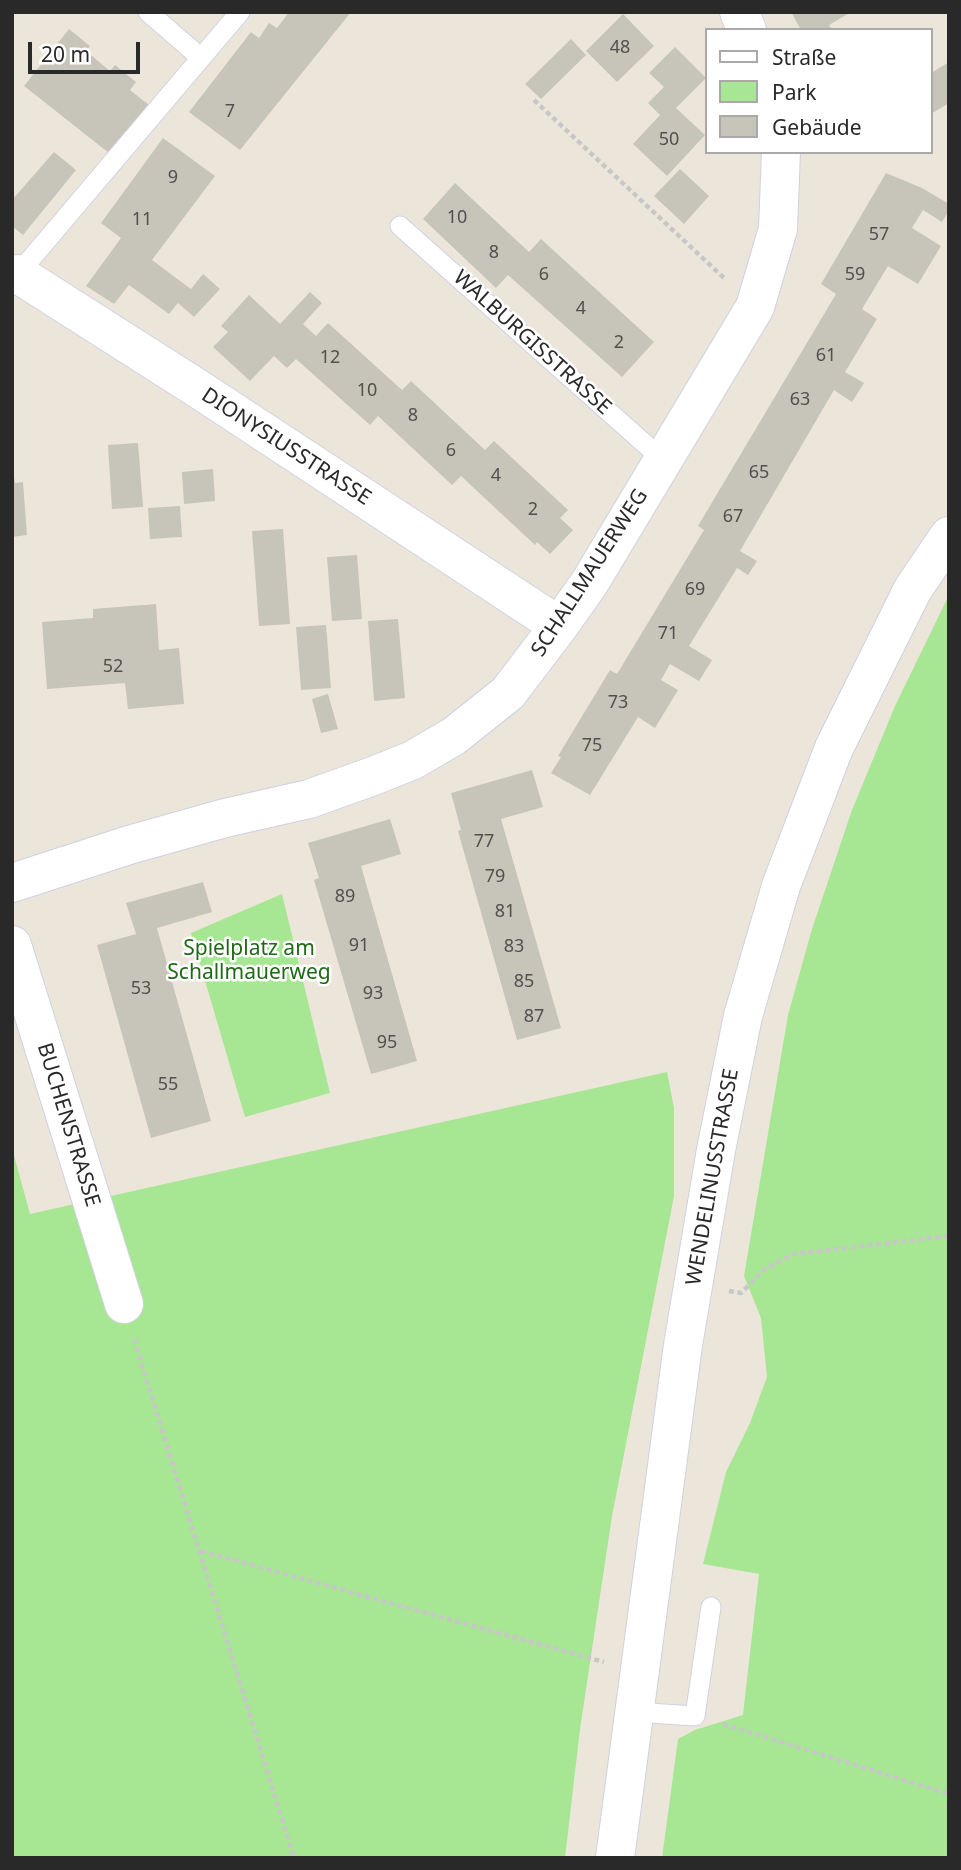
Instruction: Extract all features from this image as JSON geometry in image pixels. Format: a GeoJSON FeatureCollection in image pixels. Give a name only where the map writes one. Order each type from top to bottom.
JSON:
{"type":"FeatureCollection","features":[{"type":"Feature","properties":{"kind":"street"},"geometry":{"type":"LineString","coordinates":[[739,12],[746,28]]}},
{"type":"Feature","properties":{"kind":"street","name":"SCHALLMAUERWEG"},"geometry":{"type":"LineString","coordinates":[[12,883],[129,845],[225,818],[309,799],[413,760],[454,736],[508,692],[590,582],[755,307],[778,229],[781,154]]}},
{"type":"Feature","properties":{"kind":"street","name":"DIONYSIUSSTRASSE"},"geometry":{"type":"LineString","coordinates":[[15,272],[559,626]]}},
{"type":"Feature","properties":{"kind":"street","name":"WENDELINUSSTRASSE"},"geometry":{"type":"LineString","coordinates":[[615,1858],[683,1345],[716,1150],[743,1016],[781,886],[834,748],[913,589],[949,536]]}},
{"type":"Feature","properties":{"kind":"street","name":"BUCHENSTRASSE"},"geometry":{"type":"LineString","coordinates":[[12,945],[124,1304]]}},
{"type":"Feature","properties":{"kind":"lane"},"geometry":{"type":"LineString","coordinates":[[148,12],[201,58]]}},
{"type":"Feature","properties":{"kind":"lane"},"geometry":{"type":"LineString","coordinates":[[15,272],[240,12]]}},
{"type":"Feature","properties":{"kind":"lane","name":"WALBURGISSTRASSE"},"geometry":{"type":"LineString","coordinates":[[400,226],[663,460]]}},
{"type":"Feature","properties":{"kind":"lane"},"geometry":{"type":"LineString","coordinates":[[634,1712],[695,1716],[712,1606]]}},
{"type":"Feature","properties":{"kind":"path"},"geometry":{"type":"LineString","coordinates":[[534,100],[755,307]]}},
{"type":"Feature","properties":{"kind":"path"},"geometry":{"type":"LineString","coordinates":[[728,1291],[741,1293],[766,1268],[794,1254],[949,1236]]}},
{"type":"Feature","properties":{"kind":"path"},"geometry":{"type":"LineString","coordinates":[[726,1303],[731,1278]]}},
{"type":"Feature","properties":{"kind":"path"},"geometry":{"type":"LineString","coordinates":[[124,1304],[294,1858]]}},
{"type":"Feature","properties":{"kind":"path"},"geometry":{"type":"LineString","coordinates":[[200,1551],[608,1663]]}},
{"type":"Feature","properties":{"kind":"path"},"geometry":{"type":"LineString","coordinates":[[695,1716],[949,1794]]}},
{"type":"Feature","properties":{"kind":"green space"},"geometry":{"type":"Polygon","coordinates":[[[949,595],[949,1858],[662,1858],[678,1739],[695,1730],[743,1715],[759,1574],[703,1564],[726,1472],[750,1423],[767,1377],[761,1318],[744,1276],[788,1015],[812,929],[852,810],[895,706],[949,595]]]}},
{"type":"Feature","properties":{"kind":"green space","name":"Spielplatz am Schallmauerweg"},"geometry":{"type":"Polygon","coordinates":[[[282,894],[330,1093],[245,1117],[191,933],[282,894]]]}},
{"type":"Feature","properties":{"kind":"green space"},"geometry":{"type":"Polygon","coordinates":[[[667,1072],[674,1108],[674,1196],[612,1516],[580,1729],[565,1858],[12,1858],[12,1148],[30,1214],[667,1072]]]}},
{"type":"Feature","properties":{"kind":"building"},"geometry":{"type":"Polygon","coordinates":[[[284,12],[351,12],[240,150],[189,112],[251,32],[259,38],[269,23],[277,28],[287,15],[284,12]]]}},
{"type":"Feature","properties":{"kind":"building"},"geometry":{"type":"Polygon","coordinates":[[[791,12],[851,12],[829,25],[831,28],[800,28],[791,12]]]}},
{"type":"Feature","properties":{"kind":"building"},"geometry":{"type":"Polygon","coordinates":[[[623,14],[654,46],[617,82],[586,51],[623,14]]]}},
{"type":"Feature","properties":{"kind":"building"},"geometry":{"type":"Polygon","coordinates":[[[69,29],[90,46],[86,51],[110,71],[115,65],[136,82],[130,90],[149,105],[109,153],[24,86],[69,29]]]}},
{"type":"Feature","properties":{"kind":"building"},"geometry":{"type":"Polygon","coordinates":[[[571,39],[586,55],[541,99],[525,84],[571,39]]]}},
{"type":"Feature","properties":{"kind":"building"},"geometry":{"type":"Polygon","coordinates":[[[675,47],[706,78],[676,108],[705,135],[667,176],[633,144],[660,115],[648,103],[664,87],[649,73],[675,47]]]}},
{"type":"Feature","properties":{"kind":"building"},"geometry":{"type":"Polygon","coordinates":[[[949,62],[949,103],[933,113],[933,72],[949,62]]]}},
{"type":"Feature","properties":{"kind":"building"},"geometry":{"type":"Polygon","coordinates":[[[163,138],[215,176],[152,260],[191,289],[203,274],[220,289],[194,317],[178,303],[169,314],[129,285],[114,304],[86,286],[121,238],[101,223],[163,138]]]}},
{"type":"Feature","properties":{"kind":"building"},"geometry":{"type":"Polygon","coordinates":[[[54,152],[76,170],[23,235],[12,226],[12,200],[54,152]]]}},
{"type":"Feature","properties":{"kind":"building"},"geometry":{"type":"Polygon","coordinates":[[[680,169],[709,196],[684,224],[654,196],[680,169]]]}},
{"type":"Feature","properties":{"kind":"building"},"geometry":{"type":"Polygon","coordinates":[[[886,173],[922,188],[949,204],[949,210],[942,222],[923,210],[912,228],[941,246],[918,284],[888,266],[862,309],[877,319],[845,372],[864,383],[852,402],[834,390],[740,551],[757,561],[748,575],[737,568],[689,646],[712,660],[699,681],[670,664],[661,680],[678,690],[655,728],[638,717],[590,795],[551,773],[561,757],[558,756],[610,670],[617,674],[704,530],[698,526],[836,294],[821,284],[886,173]]]}},
{"type":"Feature","properties":{"kind":"building"},"geometry":{"type":"Polygon","coordinates":[[[455,183],[529,252],[541,239],[654,342],[622,377],[508,275],[496,288],[423,219],[455,183]]]}},
{"type":"Feature","properties":{"kind":"building"},"geometry":{"type":"Polygon","coordinates":[[[310,292],[322,303],[303,324],[316,336],[328,323],[402,390],[411,381],[485,450],[494,441],[568,510],[560,518],[573,530],[550,554],[537,542],[535,545],[461,476],[452,485],[378,416],[370,425],[296,359],[287,368],[274,356],[250,381],[213,347],[228,332],[221,326],[249,295],[280,324],[310,292]]]}},
{"type":"Feature","properties":{"kind":"building"},"geometry":{"type":"Polygon","coordinates":[[[138,443],[143,507],[112,509],[108,445],[138,443]]]}},
{"type":"Feature","properties":{"kind":"building"},"geometry":{"type":"Polygon","coordinates":[[[213,469],[215,501],[184,504],[182,472],[213,469]]]}},
{"type":"Feature","properties":{"kind":"building"},"geometry":{"type":"Polygon","coordinates":[[[12,477],[15,483],[23,482],[27,535],[12,537],[12,477]]]}},
{"type":"Feature","properties":{"kind":"building"},"geometry":{"type":"Polygon","coordinates":[[[180,506],[182,537],[150,539],[148,508],[180,506]]]}},
{"type":"Feature","properties":{"kind":"building"},"geometry":{"type":"Polygon","coordinates":[[[283,529],[290,624],[259,626],[252,531],[283,529]]]}},
{"type":"Feature","properties":{"kind":"building"},"geometry":{"type":"Polygon","coordinates":[[[357,555],[362,619],[332,621],[327,557],[357,555]]]}},
{"type":"Feature","properties":{"kind":"building"},"geometry":{"type":"Polygon","coordinates":[[[156,604],[159,650],[179,648],[184,704],[128,709],[125,683],[47,689],[42,622],[93,618],[93,609],[156,604]]]}},
{"type":"Feature","properties":{"kind":"building"},"geometry":{"type":"Polygon","coordinates":[[[398,619],[405,698],[374,701],[368,621],[398,619]]]}},
{"type":"Feature","properties":{"kind":"building"},"geometry":{"type":"Polygon","coordinates":[[[326,625],[331,688],[301,690],[296,627],[326,625]]]}},
{"type":"Feature","properties":{"kind":"building"},"geometry":{"type":"Polygon","coordinates":[[[328,694],[338,729],[321,733],[312,699],[328,694]]]}},
{"type":"Feature","properties":{"kind":"building"},"geometry":{"type":"Polygon","coordinates":[[[532,770],[543,807],[501,819],[561,1028],[517,1040],[458,831],[461,830],[451,793],[532,770]]]}},
{"type":"Feature","properties":{"kind":"building"},"geometry":{"type":"Polygon","coordinates":[[[390,819],[401,854],[361,866],[417,1061],[371,1074],[314,880],[319,878],[308,843],[390,819]]]}},
{"type":"Feature","properties":{"kind":"building"},"geometry":{"type":"Polygon","coordinates":[[[203,882],[212,912],[157,928],[211,1121],[151,1138],[97,945],[136,934],[126,903],[203,882]]]}}]}
